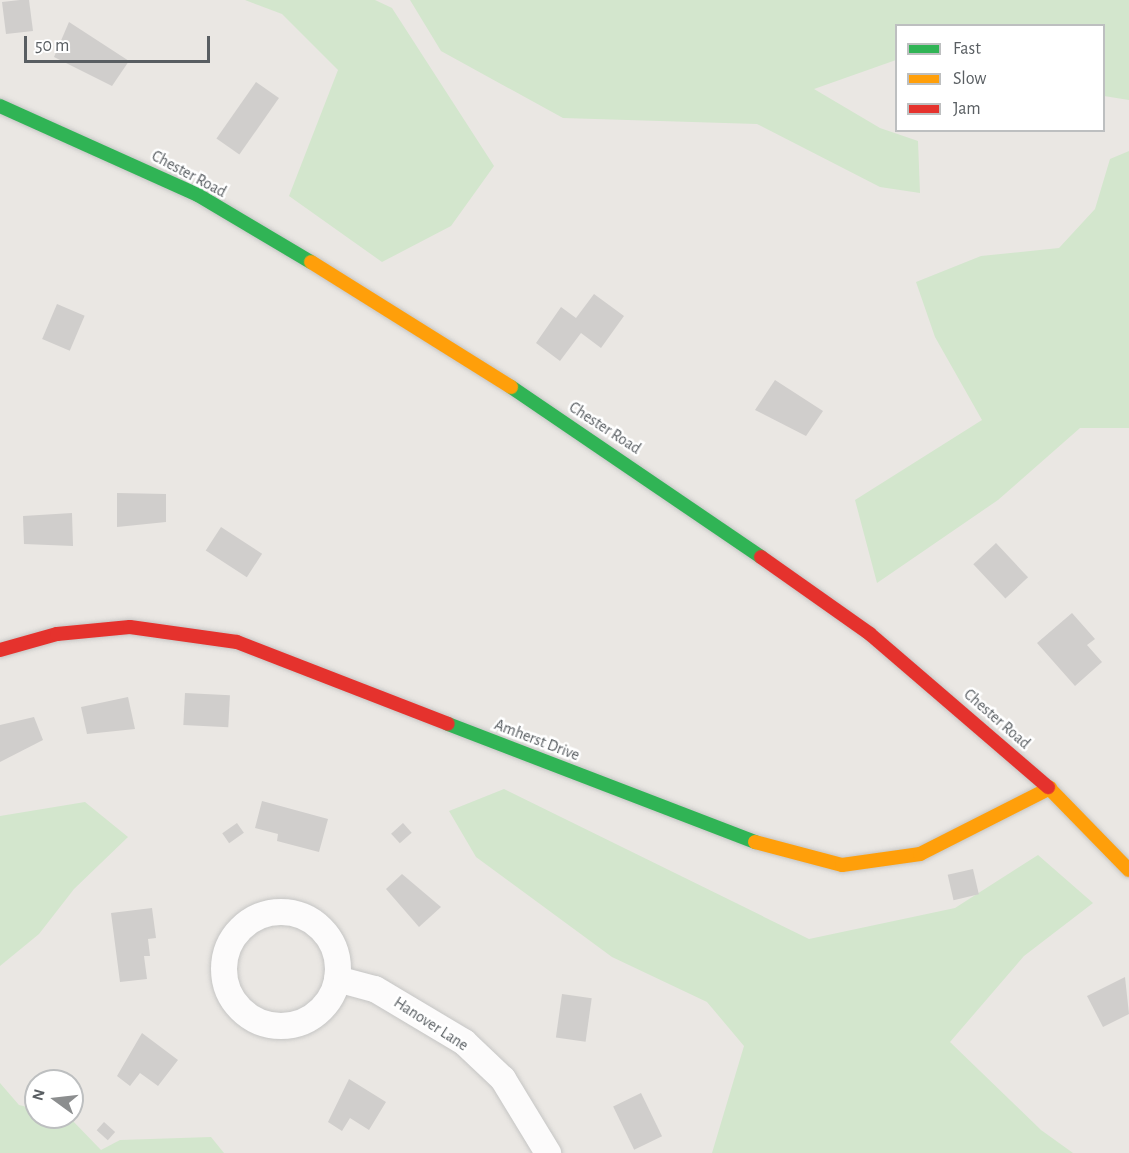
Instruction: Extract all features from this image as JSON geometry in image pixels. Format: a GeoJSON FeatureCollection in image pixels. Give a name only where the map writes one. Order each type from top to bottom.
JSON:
{"type":"FeatureCollection","features":[{"type":"Feature","properties":{"kind":"main road","name":"Chester Road"},"geometry":{"type":"LineString","coordinates":[[0,106],[198,195],[392,310],[621,458],[870,634],[1050,788],[1129,870]]}},
{"type":"Feature","properties":{"kind":"main road","name":"Amherst Drive"},"geometry":{"type":"LineString","coordinates":[[0,650],[57,634],[130,627],[237,642],[814,861],[868,865],[920,854],[1050,788]]}},
{"type":"Feature","properties":{"kind":"street"},"geometry":{"type":"LineString","coordinates":[[290,912],[311,920],[328,936],[338,979],[314,1016],[294,1026],[271,1026],[250,1018],[234,1003],[225,982],[224,959],[232,938],[248,922],[268,913],[290,912]]}},
{"type":"Feature","properties":{"kind":"street","name":"Hanover Lane"},"geometry":{"type":"LineString","coordinates":[[338,979],[375,989],[464,1042],[503,1079],[548,1153]]}},
{"type":"Feature","properties":{"kind":"green space"},"geometry":{"type":"Polygon","coordinates":[[[245,0],[375,0],[392,8],[494,166],[451,226],[382,262],[289,196],[338,70],[282,14],[245,0]]]}},
{"type":"Feature","properties":{"kind":"green space"},"geometry":{"type":"Polygon","coordinates":[[[410,0],[1129,0],[1129,100],[1105,96],[1105,24],[895,24],[895,60],[814,89],[880,128],[918,141],[920,193],[880,187],[757,124],[563,118],[441,51],[410,0]]]}},
{"type":"Feature","properties":{"kind":"green space"},"geometry":{"type":"Polygon","coordinates":[[[1129,151],[1129,428],[1080,428],[998,500],[877,583],[855,500],[982,420],[935,337],[916,282],[981,256],[1059,248],[1095,209],[1110,159],[1129,151]]]}},
{"type":"Feature","properties":{"kind":"green space"},"geometry":{"type":"Polygon","coordinates":[[[504,789],[809,939],[955,908],[1038,855],[1093,903],[1024,956],[950,1042],[1041,1130],[1073,1153],[712,1153],[744,1046],[707,1002],[612,957],[476,857],[449,811],[504,789]]]}},
{"type":"Feature","properties":{"kind":"green space"},"geometry":{"type":"Polygon","coordinates":[[[85,802],[128,837],[74,889],[39,934],[0,966],[0,816],[85,802]]]}},
{"type":"Feature","properties":{"kind":"green space"},"geometry":{"type":"Polygon","coordinates":[[[0,1083],[19,1105],[24,1106],[24,1129],[81,1129],[101,1150],[120,1140],[211,1137],[224,1153],[0,1153],[0,1083]]]}},
{"type":"Feature","properties":{"kind":"building"},"geometry":{"type":"Polygon","coordinates":[[[29,0],[33,31],[6,34],[2,2],[29,0]]]}},
{"type":"Feature","properties":{"kind":"building"},"geometry":{"type":"Polygon","coordinates":[[[69,22],[129,61],[112,86],[54,57],[69,22]]]}},
{"type":"Feature","properties":{"kind":"building"},"geometry":{"type":"Polygon","coordinates":[[[256,82],[279,98],[239,155],[216,139],[256,82]]]}},
{"type":"Feature","properties":{"kind":"building"},"geometry":{"type":"Polygon","coordinates":[[[594,294],[624,316],[601,348],[581,333],[560,361],[536,343],[561,307],[576,318],[594,294]]]}},
{"type":"Feature","properties":{"kind":"building"},"geometry":{"type":"Polygon","coordinates":[[[57,304],[85,316],[70,351],[42,339],[57,304]]]}},
{"type":"Feature","properties":{"kind":"building"},"geometry":{"type":"Polygon","coordinates":[[[775,380],[823,411],[806,436],[755,410],[775,380]]]}},
{"type":"Feature","properties":{"kind":"building"},"geometry":{"type":"Polygon","coordinates":[[[117,493],[166,494],[166,522],[117,527],[117,493]]]}},
{"type":"Feature","properties":{"kind":"building"},"geometry":{"type":"Polygon","coordinates":[[[72,513],[73,546],[24,544],[23,516],[72,513]]]}},
{"type":"Feature","properties":{"kind":"building"},"geometry":{"type":"Polygon","coordinates":[[[221,527],[262,554],[247,577],[206,550],[221,527]]]}},
{"type":"Feature","properties":{"kind":"building"},"geometry":{"type":"Polygon","coordinates":[[[996,543],[1028,577],[1005,599],[973,564],[996,543]]]}},
{"type":"Feature","properties":{"kind":"building"},"geometry":{"type":"Polygon","coordinates":[[[1072,613],[1095,639],[1087,645],[1102,662],[1075,686],[1037,643],[1072,613]]]}},
{"type":"Feature","properties":{"kind":"building"},"geometry":{"type":"Polygon","coordinates":[[[185,693],[230,695],[228,727],[183,725],[185,693]]]}},
{"type":"Feature","properties":{"kind":"building"},"geometry":{"type":"Polygon","coordinates":[[[128,697],[135,729],[87,734],[81,707],[128,697]]]}},
{"type":"Feature","properties":{"kind":"building"},"geometry":{"type":"Polygon","coordinates":[[[34,717],[43,740],[0,762],[0,725],[34,717]]]}},
{"type":"Feature","properties":{"kind":"building"},"geometry":{"type":"Polygon","coordinates":[[[262,801],[328,819],[319,852],[277,841],[278,834],[255,828],[262,801]]]}},
{"type":"Feature","properties":{"kind":"building"},"geometry":{"type":"Polygon","coordinates":[[[237,823],[244,833],[229,843],[222,833],[237,823]]]}},
{"type":"Feature","properties":{"kind":"building"},"geometry":{"type":"Polygon","coordinates":[[[403,823],[412,833],[400,843],[391,834],[403,823]]]}},
{"type":"Feature","properties":{"kind":"building"},"geometry":{"type":"Polygon","coordinates":[[[973,869],[979,894],[954,900],[948,875],[973,869]]]}},
{"type":"Feature","properties":{"kind":"building"},"geometry":{"type":"Polygon","coordinates":[[[402,874],[441,907],[419,927],[386,889],[402,874]]]}},
{"type":"Feature","properties":{"kind":"building"},"geometry":{"type":"Polygon","coordinates":[[[152,908],[156,938],[148,939],[150,956],[144,956],[147,979],[120,982],[111,913],[152,908]]]}},
{"type":"Feature","properties":{"kind":"building"},"geometry":{"type":"Polygon","coordinates":[[[1125,977],[1129,1014],[1103,1027],[1087,996],[1125,977]]]}},
{"type":"Feature","properties":{"kind":"building"},"geometry":{"type":"Polygon","coordinates":[[[562,994],[592,998],[586,1042],[556,1038],[562,994]]]}},
{"type":"Feature","properties":{"kind":"building"},"geometry":{"type":"Polygon","coordinates":[[[142,1033],[178,1060],[158,1086],[140,1073],[130,1086],[117,1076],[142,1033]]]}},
{"type":"Feature","properties":{"kind":"building"},"geometry":{"type":"Polygon","coordinates":[[[349,1079],[386,1102],[369,1130],[350,1118],[342,1131],[328,1122],[349,1079]]]}},
{"type":"Feature","properties":{"kind":"building"},"geometry":{"type":"Polygon","coordinates":[[[641,1093],[662,1136],[634,1150],[613,1107],[641,1093]]]}},
{"type":"Feature","properties":{"kind":"building"},"geometry":{"type":"Polygon","coordinates":[[[104,1122],[115,1132],[108,1140],[97,1130],[104,1122]]]}},
{"type":"Feature","properties":{"kind":"traffic: fast"},"geometry":{"type":"LineString","coordinates":[[0,106],[198,195],[311,262]]}},
{"type":"Feature","properties":{"kind":"traffic: fast"},"geometry":{"type":"LineString","coordinates":[[511,387],[761,557]]}},
{"type":"Feature","properties":{"kind":"traffic: fast"},"geometry":{"type":"LineString","coordinates":[[448,724],[755,842]]}},
{"type":"Feature","properties":{"kind":"traffic: slow"},"geometry":{"type":"LineString","coordinates":[[311,262],[511,387]]}},
{"type":"Feature","properties":{"kind":"traffic: slow"},"geometry":{"type":"LineString","coordinates":[[1048,787],[1129,870]]}},
{"type":"Feature","properties":{"kind":"traffic: slow"},"geometry":{"type":"LineString","coordinates":[[755,842],[842,865],[920,854],[1050,788]]}},
{"type":"Feature","properties":{"kind":"traffic: jam"},"geometry":{"type":"LineString","coordinates":[[761,557],[870,634],[1048,787]]}},
{"type":"Feature","properties":{"kind":"traffic: jam"},"geometry":{"type":"LineString","coordinates":[[0,650],[57,634],[130,627],[237,642],[448,724]]}}]}
